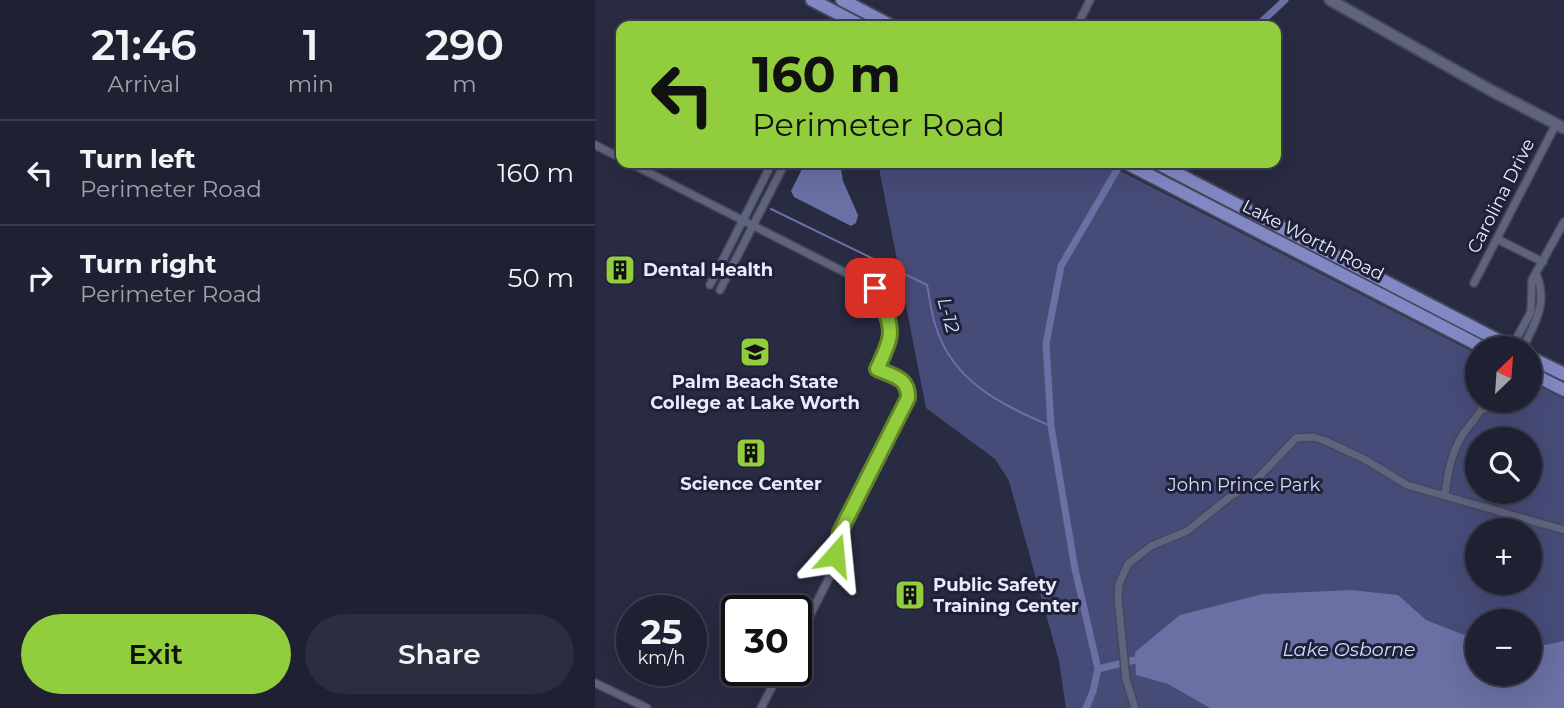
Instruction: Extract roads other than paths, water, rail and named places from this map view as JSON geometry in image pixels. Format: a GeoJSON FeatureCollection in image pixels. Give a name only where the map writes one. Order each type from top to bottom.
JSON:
{"type":"FeatureCollection","features":[{"type":"Feature","properties":{"kind":"main road"},"geometry":{"type":"LineString","coordinates":[[812,0],[852,17],[870,21]]}},
{"type":"Feature","properties":{"kind":"main road","name":"Lake Worth Road"},"geometry":{"type":"LineString","coordinates":[[1136,168],[1465,338]]}},
{"type":"Feature","properties":{"kind":"main road","name":"Lake Worth Road"},"geometry":{"type":"LineString","coordinates":[[1167,168],[1489,336]]}},
{"type":"Feature","properties":{"kind":"main road"},"geometry":{"type":"LineString","coordinates":[[1186,194],[1200,196],[1233,209],[1248,210]]}},
{"type":"Feature","properties":{"kind":"main road"},"geometry":{"type":"LineString","coordinates":[[1542,363],[1564,374]]}},
{"type":"Feature","properties":{"kind":"main road"},"geometry":{"type":"LineString","coordinates":[[1542,379],[1564,390]]}},
{"type":"Feature","properties":{"kind":"street"},"geometry":{"type":"LineString","coordinates":[[1080,21],[1090,0]]}},
{"type":"Feature","properties":{"kind":"street"},"geometry":{"type":"LineString","coordinates":[[1330,0],[1560,126]]}},
{"type":"Feature","properties":{"kind":"street","name":"Carolina Drive"},"geometry":{"type":"LineString","coordinates":[[1474,283],[1560,126]]}},
{"type":"Feature","properties":{"kind":"street"},"geometry":{"type":"LineString","coordinates":[[595,145],[616,156]]}},
{"type":"Feature","properties":{"kind":"street"},"geometry":{"type":"LineString","coordinates":[[641,168],[856,278],[879,293],[891,329],[891,340],[877,369],[904,382],[909,388],[908,398],[840,532],[835,545],[831,574],[812,611]]}},
{"type":"Feature","properties":{"kind":"street"},"geometry":{"type":"LineString","coordinates":[[710,285],[769,168]]}},
{"type":"Feature","properties":{"kind":"street"},"geometry":{"type":"LineString","coordinates":[[720,290],[782,168]]}},
{"type":"Feature","properties":{"kind":"street"},"geometry":{"type":"LineString","coordinates":[[1518,336],[1531,312],[1532,280],[1564,222]]}},
{"type":"Feature","properties":{"kind":"street"},"geometry":{"type":"LineString","coordinates":[[1497,239],[1543,262]]}},
{"type":"Feature","properties":{"kind":"street"},"geometry":{"type":"LineString","coordinates":[[1529,336],[1541,309],[1536,273]]}},
{"type":"Feature","properties":{"kind":"street"},"geometry":{"type":"LineString","coordinates":[[1445,495],[1453,452],[1480,413]]}},
{"type":"Feature","properties":{"kind":"street"},"geometry":{"type":"LineString","coordinates":[[1135,708],[1126,679],[1118,598],[1119,584],[1128,564],[1151,546],[1187,531],[1231,496],[1257,480],[1296,438],[1305,436],[1326,441],[1366,460],[1407,485],[1564,530]]}},
{"type":"Feature","properties":{"kind":"street"},"geometry":{"type":"LineString","coordinates":[[595,682],[647,708]]}},
{"type":"Feature","properties":{"kind":"street"},"geometry":{"type":"LineString","coordinates":[[761,708],[773,686]]}},
{"type":"Feature","properties":{"kind":"water"},"geometry":{"type":"Polygon","coordinates":[[[802,168],[841,168],[843,181],[858,215],[856,223],[851,226],[794,197],[791,191],[802,168]]]}},
{"type":"Feature","properties":{"kind":"water","name":"Lake Osborne"},"geometry":{"type":"Polygon","coordinates":[[[1351,590],[1398,595],[1426,620],[1465,635],[1465,686],[1542,686],[1542,646],[1564,641],[1564,708],[1210,708],[1168,684],[1136,675],[1135,652],[1180,615],[1263,594],[1351,590]]]}},
{"type":"Feature","properties":{"kind":"waterway"},"geometry":{"type":"LineString","coordinates":[[1262,21],[1285,0]]}},
{"type":"Feature","properties":{"kind":"waterway","name":"L-12"},"geometry":{"type":"LineString","coordinates":[[1086,708],[1098,669],[1075,569],[1051,426],[1046,344],[1061,266],[1118,168]]}},
{"type":"Feature","properties":{"kind":"waterway","name":"L-12"},"geometry":{"type":"LineString","coordinates":[[771,209],[927,285],[936,327],[954,363],[967,377],[998,400],[1051,426]]}},
{"type":"Feature","properties":{"kind":"waterway"},"geometry":{"type":"LineString","coordinates":[[1098,669],[1135,660]]}},
{"type":"Feature","properties":{"kind":"place","name":"Dental Health"},"geometry":{"type":"Point","coordinates":[620,270]}},
{"type":"Feature","properties":{"kind":"place","name":"Palm Beach State College at Lake Worth"},"geometry":{"type":"Point","coordinates":[755,352]}},
{"type":"Feature","properties":{"kind":"place","name":"Science Center"},"geometry":{"type":"Point","coordinates":[751,453]}},
{"type":"Feature","properties":{"kind":"place","name":"Public Safety Training Center"},"geometry":{"type":"Point","coordinates":[910,595]}},
{"type":"Feature","properties":{"kind":"park label","name":"John Prince Park"},"geometry":{"type":"Point","coordinates":[1244,485]}}]}
